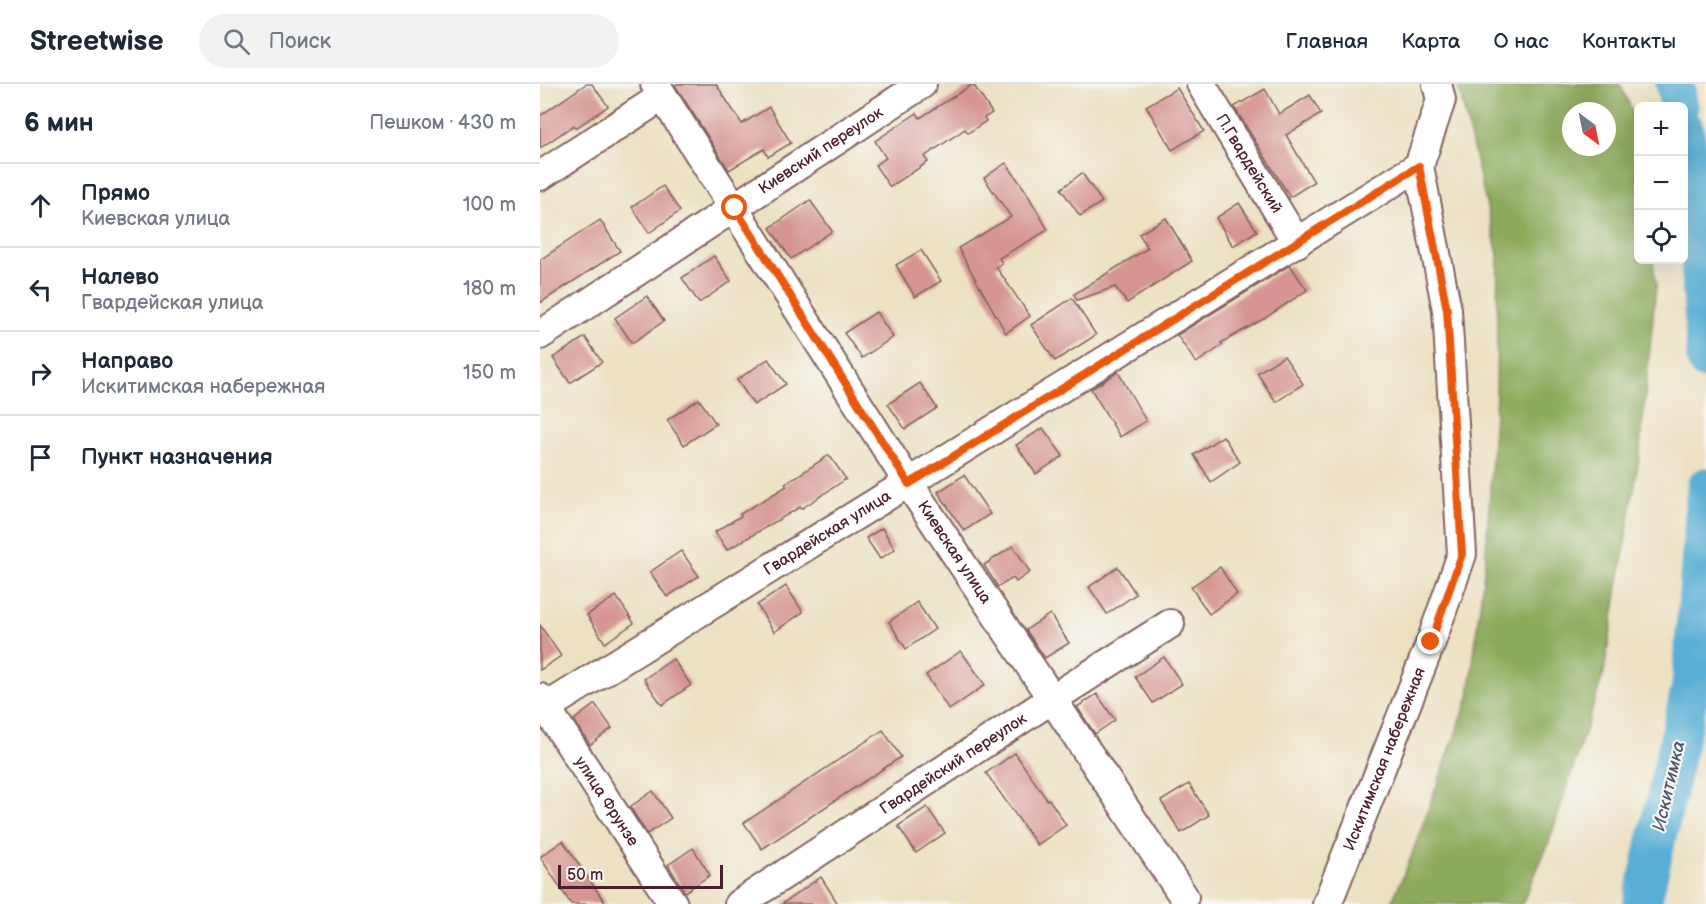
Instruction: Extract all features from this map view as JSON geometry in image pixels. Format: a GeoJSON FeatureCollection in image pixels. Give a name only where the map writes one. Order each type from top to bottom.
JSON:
{"type":"FeatureCollection","features":[{"type":"Feature","properties":{"kind":"lane","name":"Киевский переулок"},"geometry":{"type":"LineString","coordinates":[[540,335],[922,84]]}},
{"type":"Feature","properties":{"kind":"lane","name":"П.Гвардейский"},"geometry":{"type":"LineString","coordinates":[[1201,84],[1297,243]]}},
{"type":"Feature","properties":{"kind":"lane","name":"Искитимская набережная"},"geometry":{"type":"LineString","coordinates":[[1327,904],[1431,642],[1462,554],[1447,310],[1419,166],[1441,100],[1437,84]]}},
{"type":"Feature","properties":{"kind":"lane","name":"Киевская улица"},"geometry":{"type":"LineString","coordinates":[[659,90],[909,484],[1184,897]]}},
{"type":"Feature","properties":{"kind":"lane"},"geometry":{"type":"LineString","coordinates":[[540,176],[659,90]]}},
{"type":"Feature","properties":{"kind":"lane","name":"Гвардейская улица"},"geometry":{"type":"LineString","coordinates":[[542,706],[909,484],[1419,166]]}},
{"type":"Feature","properties":{"kind":"lane","name":"Гвардейский переулок"},"geometry":{"type":"LineString","coordinates":[[739,904],[1170,624]]}},
{"type":"Feature","properties":{"kind":"lane","name":"улица Фрунзе"},"geometry":{"type":"LineString","coordinates":[[542,706],[673,904]]}},
{"type":"Feature","properties":{"kind":"green space"},"geometry":{"type":"Polygon","coordinates":[[[1458,84],[1620,84],[1632,111],[1634,127],[1634,264],[1653,264],[1656,286],[1639,458],[1604,672],[1548,845],[1522,904],[1391,904],[1411,857],[1469,697],[1486,554],[1496,396],[1498,254],[1458,84]]]}},
{"type":"Feature","properties":{"kind":"building"},"geometry":{"type":"Polygon","coordinates":[[[586,84],[592,84],[608,106],[576,128],[574,125],[540,148],[540,116],[586,84]]]}},
{"type":"Feature","properties":{"kind":"building"},"geometry":{"type":"Polygon","coordinates":[[[716,84],[742,124],[769,107],[791,143],[768,157],[764,149],[729,170],[675,85],[716,84]]]}},
{"type":"Feature","properties":{"kind":"building"},"geometry":{"type":"Polygon","coordinates":[[[973,84],[992,113],[984,118],[986,121],[968,133],[965,129],[924,157],[928,162],[890,187],[875,165],[886,158],[875,141],[917,113],[920,118],[973,84]]]}},
{"type":"Feature","properties":{"kind":"building"},"geometry":{"type":"Polygon","coordinates":[[[1177,88],[1204,131],[1172,150],[1146,106],[1177,88]]]}},
{"type":"Feature","properties":{"kind":"building"},"geometry":{"type":"Polygon","coordinates":[[[1265,89],[1279,114],[1310,95],[1321,114],[1286,135],[1314,182],[1290,197],[1234,107],[1265,89]]]}},
{"type":"Feature","properties":{"kind":"building"},"geometry":{"type":"Polygon","coordinates":[[[1006,163],[1048,230],[999,258],[1002,263],[996,267],[1030,316],[1006,333],[958,248],[1011,217],[984,178],[1006,163]]]}},
{"type":"Feature","properties":{"kind":"building"},"geometry":{"type":"Polygon","coordinates":[[[1082,173],[1102,202],[1080,216],[1061,189],[1082,173]]]}},
{"type":"Feature","properties":{"kind":"building"},"geometry":{"type":"Polygon","coordinates":[[[663,186],[680,211],[649,233],[632,207],[663,186]]]}},
{"type":"Feature","properties":{"kind":"building"},"geometry":{"type":"Polygon","coordinates":[[[810,200],[832,231],[791,259],[770,228],[810,200]]]}},
{"type":"Feature","properties":{"kind":"building"},"geometry":{"type":"Polygon","coordinates":[[[1239,203],[1257,231],[1233,246],[1216,218],[1239,203]]]}},
{"type":"Feature","properties":{"kind":"building"},"geometry":{"type":"Polygon","coordinates":[[[1166,218],[1192,261],[1127,303],[1115,287],[1077,300],[1074,294],[1148,248],[1139,234],[1166,218]]]}},
{"type":"Feature","properties":{"kind":"building"},"geometry":{"type":"Polygon","coordinates":[[[600,220],[620,251],[540,303],[540,260],[600,220]]]}},
{"type":"Feature","properties":{"kind":"building"},"geometry":{"type":"Polygon","coordinates":[[[921,250],[941,281],[915,297],[896,265],[921,250]]]}},
{"type":"Feature","properties":{"kind":"building"},"geometry":{"type":"Polygon","coordinates":[[[714,256],[731,281],[699,303],[682,278],[714,256]]]}},
{"type":"Feature","properties":{"kind":"building"},"geometry":{"type":"Polygon","coordinates":[[[1290,265],[1307,290],[1265,318],[1221,343],[1223,345],[1196,363],[1177,335],[1290,265]]]}},
{"type":"Feature","properties":{"kind":"building"},"geometry":{"type":"Polygon","coordinates":[[[647,296],[664,321],[632,343],[615,318],[647,296]]]}},
{"type":"Feature","properties":{"kind":"building"},"geometry":{"type":"Polygon","coordinates":[[[1072,298],[1096,335],[1055,361],[1031,325],[1072,298]]]}},
{"type":"Feature","properties":{"kind":"building"},"geometry":{"type":"Polygon","coordinates":[[[876,312],[893,337],[862,358],[844,333],[876,312]]]}},
{"type":"Feature","properties":{"kind":"building"},"geometry":{"type":"Polygon","coordinates":[[[585,337],[602,362],[570,383],[553,358],[585,337]]]}},
{"type":"Feature","properties":{"kind":"building"},"geometry":{"type":"Polygon","coordinates":[[[1284,356],[1303,384],[1276,402],[1257,373],[1284,356]]]}},
{"type":"Feature","properties":{"kind":"building"},"geometry":{"type":"Polygon","coordinates":[[[768,359],[786,384],[754,405],[737,380],[768,359]]]}},
{"type":"Feature","properties":{"kind":"building"},"geometry":{"type":"Polygon","coordinates":[[[1118,372],[1146,421],[1120,437],[1091,389],[1118,372]]]}},
{"type":"Feature","properties":{"kind":"building"},"geometry":{"type":"Polygon","coordinates":[[[920,383],[937,408],[905,429],[888,404],[920,383]]]}},
{"type":"Feature","properties":{"kind":"building"},"geometry":{"type":"Polygon","coordinates":[[[699,399],[716,424],[684,445],[667,420],[699,399]]]}},
{"type":"Feature","properties":{"kind":"building"},"geometry":{"type":"Polygon","coordinates":[[[1043,428],[1063,456],[1036,474],[1016,445],[1043,428]]]}},
{"type":"Feature","properties":{"kind":"building"},"geometry":{"type":"Polygon","coordinates":[[[1223,436],[1240,462],[1211,482],[1194,455],[1223,436]]]}},
{"type":"Feature","properties":{"kind":"building"},"geometry":{"type":"Polygon","coordinates":[[[829,455],[846,479],[801,509],[800,507],[727,550],[715,532],[787,486],[785,484],[829,455]]]}},
{"type":"Feature","properties":{"kind":"building"},"geometry":{"type":"Polygon","coordinates":[[[964,475],[990,514],[964,531],[938,492],[964,475]]]}},
{"type":"Feature","properties":{"kind":"building"},"geometry":{"type":"Polygon","coordinates":[[[882,528],[895,549],[880,559],[866,538],[882,528]]]}},
{"type":"Feature","properties":{"kind":"building"},"geometry":{"type":"Polygon","coordinates":[[[1013,546],[1030,572],[1016,582],[1013,578],[998,587],[984,565],[1013,546]]]}},
{"type":"Feature","properties":{"kind":"building"},"geometry":{"type":"Polygon","coordinates":[[[681,551],[699,576],[667,597],[650,572],[681,551]]]}},
{"type":"Feature","properties":{"kind":"building"},"geometry":{"type":"Polygon","coordinates":[[[1118,567],[1136,594],[1107,614],[1089,587],[1118,567]]]}},
{"type":"Feature","properties":{"kind":"building"},"geometry":{"type":"Polygon","coordinates":[[[1220,567],[1237,594],[1209,614],[1191,587],[1220,567]]]}},
{"type":"Feature","properties":{"kind":"building"},"geometry":{"type":"Polygon","coordinates":[[[786,586],[803,612],[774,632],[757,605],[786,586]]]}},
{"type":"Feature","properties":{"kind":"building"},"geometry":{"type":"Polygon","coordinates":[[[616,596],[634,623],[605,643],[587,615],[616,596]]]}},
{"type":"Feature","properties":{"kind":"building"},"geometry":{"type":"Polygon","coordinates":[[[917,602],[935,629],[906,649],[889,622],[917,602]]]}},
{"type":"Feature","properties":{"kind":"building"},"geometry":{"type":"Polygon","coordinates":[[[1050,614],[1069,643],[1045,658],[1026,630],[1050,614]]]}},
{"type":"Feature","properties":{"kind":"building"},"geometry":{"type":"Polygon","coordinates":[[[540,625],[561,656],[540,670],[540,625]]]}},
{"type":"Feature","properties":{"kind":"building"},"geometry":{"type":"Polygon","coordinates":[[[961,651],[985,685],[949,710],[926,675],[961,651]]]}},
{"type":"Feature","properties":{"kind":"building"},"geometry":{"type":"Polygon","coordinates":[[[1164,657],[1182,684],[1153,703],[1135,677],[1164,657]]]}},
{"type":"Feature","properties":{"kind":"building"},"geometry":{"type":"Polygon","coordinates":[[[673,659],[691,685],[662,705],[644,679],[673,659]]]}},
{"type":"Feature","properties":{"kind":"building"},"geometry":{"type":"Polygon","coordinates":[[[1097,694],[1115,720],[1095,734],[1077,707],[1097,694]]]}},
{"type":"Feature","properties":{"kind":"building"},"geometry":{"type":"Polygon","coordinates":[[[595,704],[612,728],[590,745],[574,720],[595,704]]]}},
{"type":"Feature","properties":{"kind":"building"},"geometry":{"type":"Polygon","coordinates":[[[883,730],[901,757],[762,849],[744,823],[883,730]]]}},
{"type":"Feature","properties":{"kind":"building"},"geometry":{"type":"Polygon","coordinates":[[[1015,753],[1066,825],[1037,845],[986,773],[1015,753]]]}},
{"type":"Feature","properties":{"kind":"building"},"geometry":{"type":"Polygon","coordinates":[[[1189,784],[1209,815],[1181,833],[1161,801],[1189,784]]]}},
{"type":"Feature","properties":{"kind":"building"},"geometry":{"type":"Polygon","coordinates":[[[653,791],[671,818],[647,834],[630,807],[653,791]]]}},
{"type":"Feature","properties":{"kind":"building"},"geometry":{"type":"Polygon","coordinates":[[[927,807],[945,833],[916,853],[898,826],[927,807]]]}},
{"type":"Feature","properties":{"kind":"building"},"geometry":{"type":"Polygon","coordinates":[[[563,841],[606,904],[571,904],[540,857],[563,841]]]}},
{"type":"Feature","properties":{"kind":"building"},"geometry":{"type":"Polygon","coordinates":[[[693,848],[710,875],[685,892],[668,865],[693,848]]]}},
{"type":"Feature","properties":{"kind":"building"},"geometry":{"type":"Polygon","coordinates":[[[821,877],[838,904],[782,904],[821,877]]]}},
{"type":"Feature","properties":{"kind":"waterway","name":"Искитимка"},"geometry":{"type":"LineString","coordinates":[[1675,84],[1678,102]]}},
{"type":"Feature","properties":{"kind":"waterway","name":"Искитимка"},"geometry":{"type":"LineString","coordinates":[[1688,150],[1696,193],[1706,360]]}},
{"type":"Feature","properties":{"kind":"waterway","name":"Искитимка"},"geometry":{"type":"LineString","coordinates":[[1642,904],[1691,686],[1706,487]]}},
{"type":"Feature","properties":{"kind":"route"},"geometry":{"type":"LineString","coordinates":[[735,208],[909,484],[1419,166],[1447,310],[1462,554],[1431,642]]}}]}
